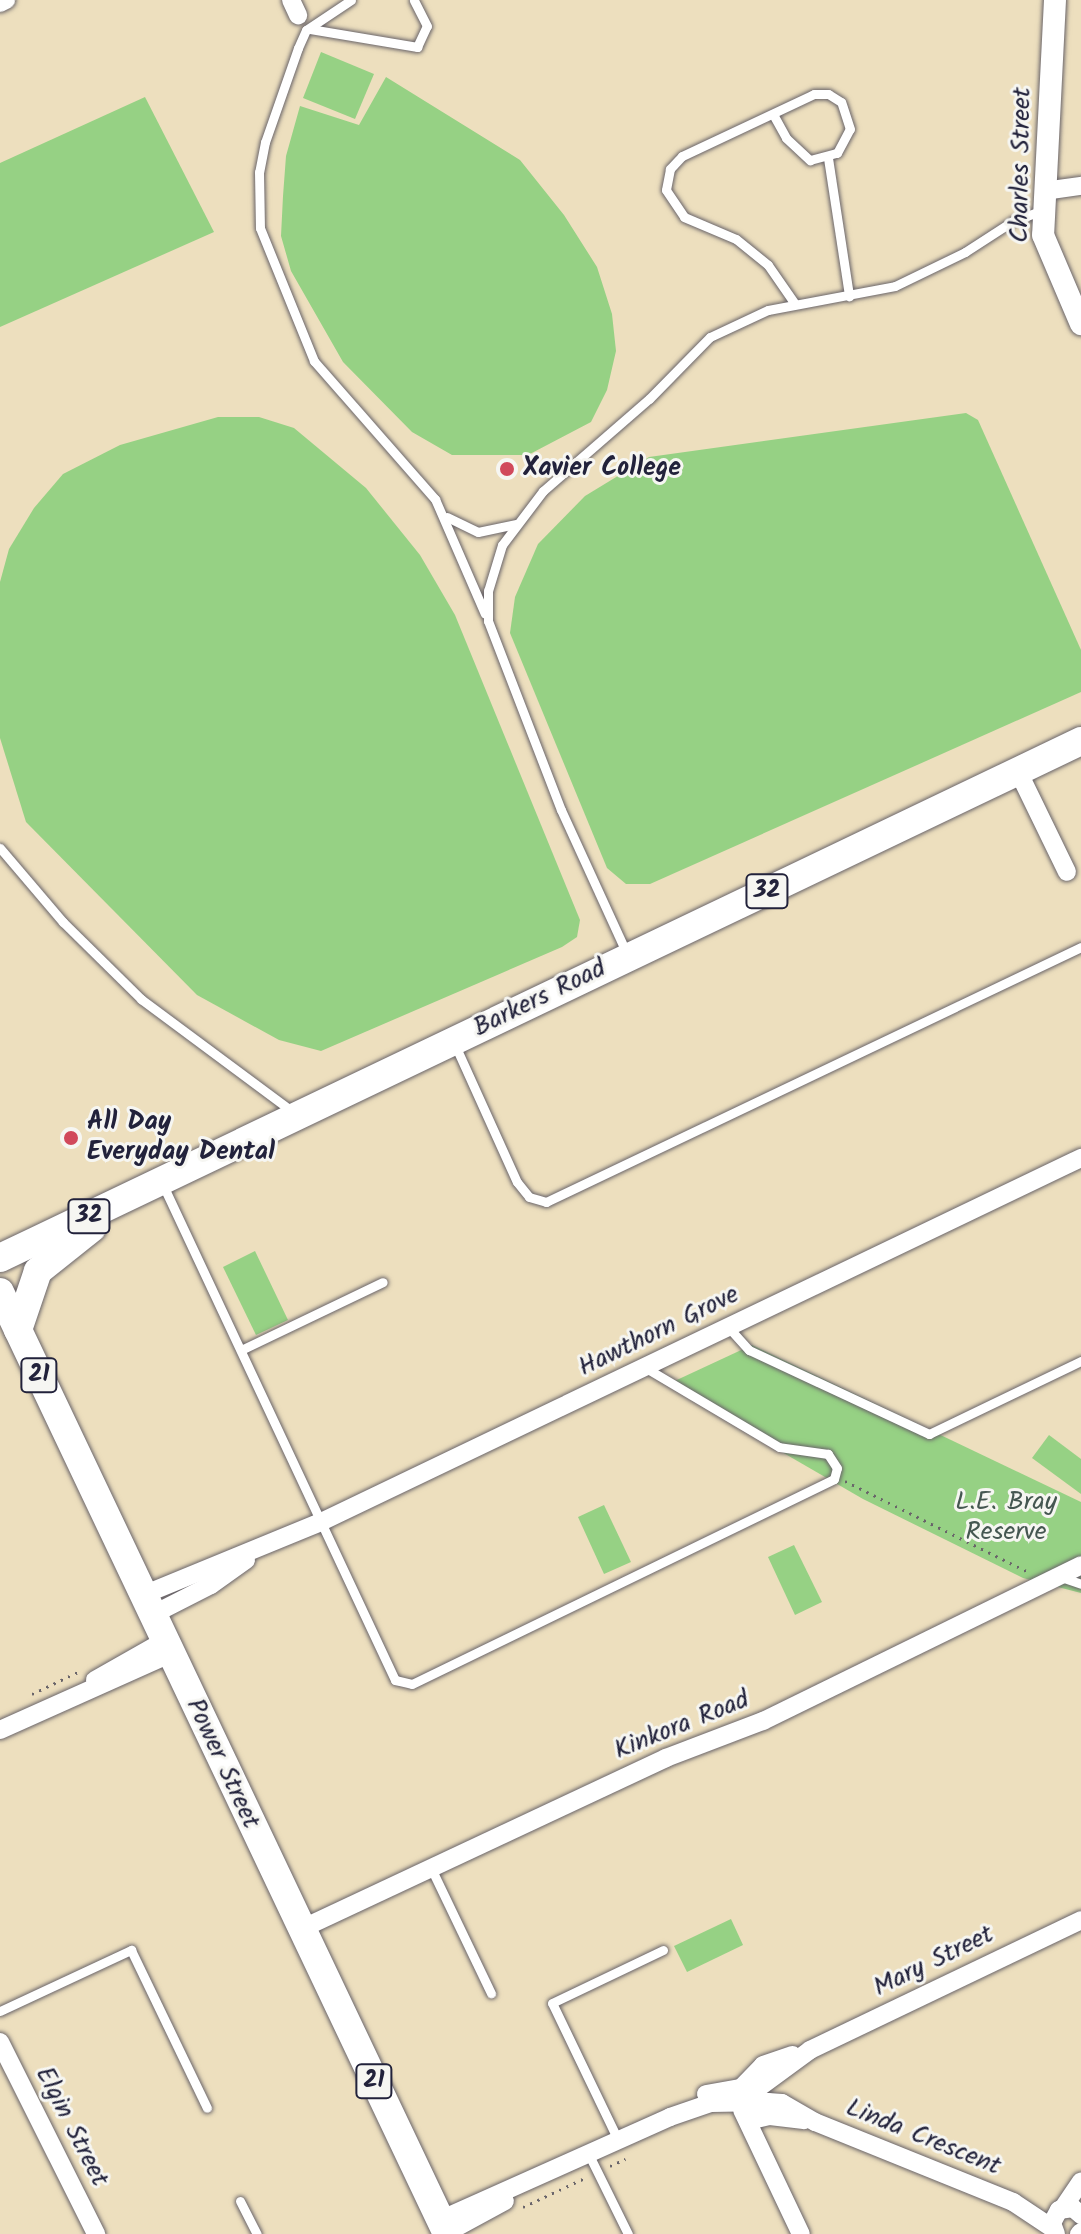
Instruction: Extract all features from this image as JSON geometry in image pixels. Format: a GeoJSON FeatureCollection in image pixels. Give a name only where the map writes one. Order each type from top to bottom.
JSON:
{"type":"FeatureCollection","features":[{"type":"Feature","properties":{"kind":"main road","name":"Barkers Road"},"geometry":{"type":"LineString","coordinates":[[0,1258],[1081,741]]}},
{"type":"Feature","properties":{"kind":"main road"},"geometry":{"type":"LineString","coordinates":[[18,1330],[38,1271],[148,1186]]}},
{"type":"Feature","properties":{"kind":"main road","name":"Power Street"},"geometry":{"type":"LineString","coordinates":[[0,1292],[444,2229]]}},
{"type":"Feature","properties":{"kind":"street"},"geometry":{"type":"LineString","coordinates":[[0,3],[6,0]]}},
{"type":"Feature","properties":{"kind":"street","name":"Charles Street"},"geometry":{"type":"LineString","coordinates":[[1055,0],[1044,201],[1046,250],[1081,324]]}},
{"type":"Feature","properties":{"kind":"street"},"geometry":{"type":"LineString","coordinates":[[1044,201],[1081,186]]}},
{"type":"Feature","properties":{"kind":"street"},"geometry":{"type":"LineString","coordinates":[[1018,771],[1067,872]]}},
{"type":"Feature","properties":{"kind":"street","name":"Hawthorn Grove"},"geometry":{"type":"LineString","coordinates":[[147,1605],[1081,1158]]}},
{"type":"Feature","properties":{"kind":"street","name":"Kinkora Road"},"geometry":{"type":"LineString","coordinates":[[301,1929],[666,1758],[763,1721],[1081,1565]]}},
{"type":"Feature","properties":{"kind":"street"},"geometry":{"type":"LineString","coordinates":[[0,1730],[167,1647]]}},
{"type":"Feature","properties":{"kind":"street","name":"Mary Street"},"geometry":{"type":"LineString","coordinates":[[744,2097],[763,2065],[810,2050],[1081,1920]]}},
{"type":"Feature","properties":{"kind":"street","name":"Elgin Street"},"geometry":{"type":"LineString","coordinates":[[0,2042],[92,2233]]}},
{"type":"Feature","properties":{"kind":"street","name":"Mary Street"},"geometry":{"type":"LineString","coordinates":[[444,2229],[531,2184],[594,2164],[622,2150],[670,2117],[711,2103],[744,2097],[810,2050]]}},
{"type":"Feature","properties":{"kind":"street"},"geometry":{"type":"LineString","coordinates":[[744,2097],[748,2121],[801,2234]]}},
{"type":"Feature","properties":{"kind":"street","name":"Linda Crescent"},"geometry":{"type":"LineString","coordinates":[[744,2097],[782,2103],[815,2122],[1065,2221]]}},
{"type":"Feature","properties":{"kind":"street","name":"Linda Crescent"},"geometry":{"type":"LineString","coordinates":[[748,2121],[777,2116],[815,2122]]}},
{"type":"Feature","properties":{"kind":"street"},"geometry":{"type":"LineString","coordinates":[[1065,2221],[1081,2181]]}},
{"type":"Feature","properties":{"kind":"lane"},"geometry":{"type":"LineString","coordinates":[[299,15],[351,0]]}},
{"type":"Feature","properties":{"kind":"lane"},"geometry":{"type":"LineString","coordinates":[[299,15],[335,30],[401,49],[417,47],[427,26],[414,0]]}},
{"type":"Feature","properties":{"kind":"lane"},"geometry":{"type":"LineString","coordinates":[[299,15],[259,172],[260,228],[267,256],[324,378],[446,516],[561,810],[628,957]]}},
{"type":"Feature","properties":{"kind":"lane"},"geometry":{"type":"LineString","coordinates":[[774,116],[798,151],[810,160],[828,158],[842,148],[850,129],[846,110],[835,98],[814,94],[774,116],[682,156],[670,169],[666,190],[684,217],[736,239],[768,265],[795,304]]}},
{"type":"Feature","properties":{"kind":"lane"},"geometry":{"type":"LineString","coordinates":[[828,158],[849,296]]}},
{"type":"Feature","properties":{"kind":"lane"},"geometry":{"type":"LineString","coordinates":[[488,621],[493,567],[515,524],[543,491],[649,399],[696,348],[744,318],[795,304],[849,296],[917,277],[1044,201]]}},
{"type":"Feature","properties":{"kind":"lane"},"geometry":{"type":"LineString","coordinates":[[446,516],[478,532],[515,524]]}},
{"type":"Feature","properties":{"kind":"lane"},"geometry":{"type":"LineString","coordinates":[[0,848],[74,934],[141,999],[299,1114]]}},
{"type":"Feature","properties":{"kind":"lane"},"geometry":{"type":"LineString","coordinates":[[453,1041],[517,1182],[529,1197],[546,1202],[1081,947]]}},
{"type":"Feature","properties":{"kind":"lane"},"geometry":{"type":"LineString","coordinates":[[148,1186],[241,1350],[395,1680],[412,1684],[778,1509],[835,1475],[835,1461],[828,1454],[779,1447],[646,1368]]}},
{"type":"Feature","properties":{"kind":"lane"},"geometry":{"type":"LineString","coordinates":[[241,1350],[383,1282]]}},
{"type":"Feature","properties":{"kind":"lane"},"geometry":{"type":"LineString","coordinates":[[729,1328],[749,1350],[929,1434],[1081,1361]]}},
{"type":"Feature","properties":{"kind":"lane"},"geometry":{"type":"LineString","coordinates":[[1058,1576],[1081,1584]]}},
{"type":"Feature","properties":{"kind":"lane"},"geometry":{"type":"LineString","coordinates":[[431,1868],[491,1993]]}},
{"type":"Feature","properties":{"kind":"lane"},"geometry":{"type":"LineString","coordinates":[[0,2011],[131,1950],[207,2108]]}},
{"type":"Feature","properties":{"kind":"lane"},"geometry":{"type":"LineString","coordinates":[[622,2150],[552,2003],[663,1950]]}},
{"type":"Feature","properties":{"kind":"lane"},"geometry":{"type":"LineString","coordinates":[[594,2164],[628,2234]]}},
{"type":"Feature","properties":{"kind":"lane"},"geometry":{"type":"LineString","coordinates":[[240,2201],[257,2234]]}},
{"type":"Feature","properties":{"kind":"path"},"geometry":{"type":"LineString","coordinates":[[835,1475],[997,1560],[1058,1576]]}},
{"type":"Feature","properties":{"kind":"path"},"geometry":{"type":"LineString","coordinates":[[512,2212],[622,2150]]}},
{"type":"Feature","properties":{"kind":"green space"},"geometry":{"type":"Polygon","coordinates":[[[321,52],[374,74],[355,119],[303,98],[321,52]]]}},
{"type":"Feature","properties":{"kind":"green space"},"geometry":{"type":"Polygon","coordinates":[[[386,77],[520,160],[564,215],[597,267],[612,314],[616,351],[607,390],[591,422],[528,455],[452,455],[412,432],[343,362],[291,271],[281,236],[283,196],[286,156],[300,106],[359,125],[386,77]]]}},
{"type":"Feature","properties":{"kind":"green space"},"geometry":{"type":"Polygon","coordinates":[[[145,97],[214,232],[0,327],[0,163],[145,97]]]}},
{"type":"Feature","properties":{"kind":"green space"},"geometry":{"type":"Polygon","coordinates":[[[966,413],[978,420],[1081,650],[1081,692],[650,884],[626,884],[607,868],[510,633],[515,597],[538,544],[585,496],[649,457],[966,413]]]}},
{"type":"Feature","properties":{"kind":"green space"},"geometry":{"type":"Polygon","coordinates":[[[218,417],[259,417],[294,428],[366,488],[420,555],[455,615],[580,920],[577,937],[562,947],[321,1051],[279,1040],[197,995],[26,822],[0,738],[0,582],[9,549],[34,508],[63,474],[120,445],[218,417]]]}},
{"type":"Feature","properties":{"kind":"green space"},"geometry":{"type":"Polygon","coordinates":[[[255,1251],[288,1320],[256,1335],[223,1267],[255,1251]]]}},
{"type":"Feature","properties":{"kind":"green space","name":"L.E. Bray Reserve"},"geometry":{"type":"Polygon","coordinates":[[[752,1345],[1081,1502],[1081,1593],[1023,1578],[863,1499],[666,1385],[752,1345]]]}},
{"type":"Feature","properties":{"kind":"green space"},"geometry":{"type":"Polygon","coordinates":[[[1049,1435],[1081,1459],[1081,1494],[1032,1458],[1049,1435]]]}},
{"type":"Feature","properties":{"kind":"green space"},"geometry":{"type":"Polygon","coordinates":[[[604,1505],[631,1562],[604,1574],[578,1517],[604,1505]]]}},
{"type":"Feature","properties":{"kind":"green space"},"geometry":{"type":"Polygon","coordinates":[[[794,1545],[822,1602],[795,1615],[768,1557],[794,1545]]]}},
{"type":"Feature","properties":{"kind":"green space"},"geometry":{"type":"Polygon","coordinates":[[[731,1919],[743,1945],[687,1972],[674,1946],[731,1919]]]}},
{"type":"Feature","properties":{"kind":"place","name":"Xavier College"},"geometry":{"type":"Point","coordinates":[507,469]}},
{"type":"Feature","properties":{"kind":"place","name":"All Day Everyday Dental"},"geometry":{"type":"Point","coordinates":[71,1138]}}]}
